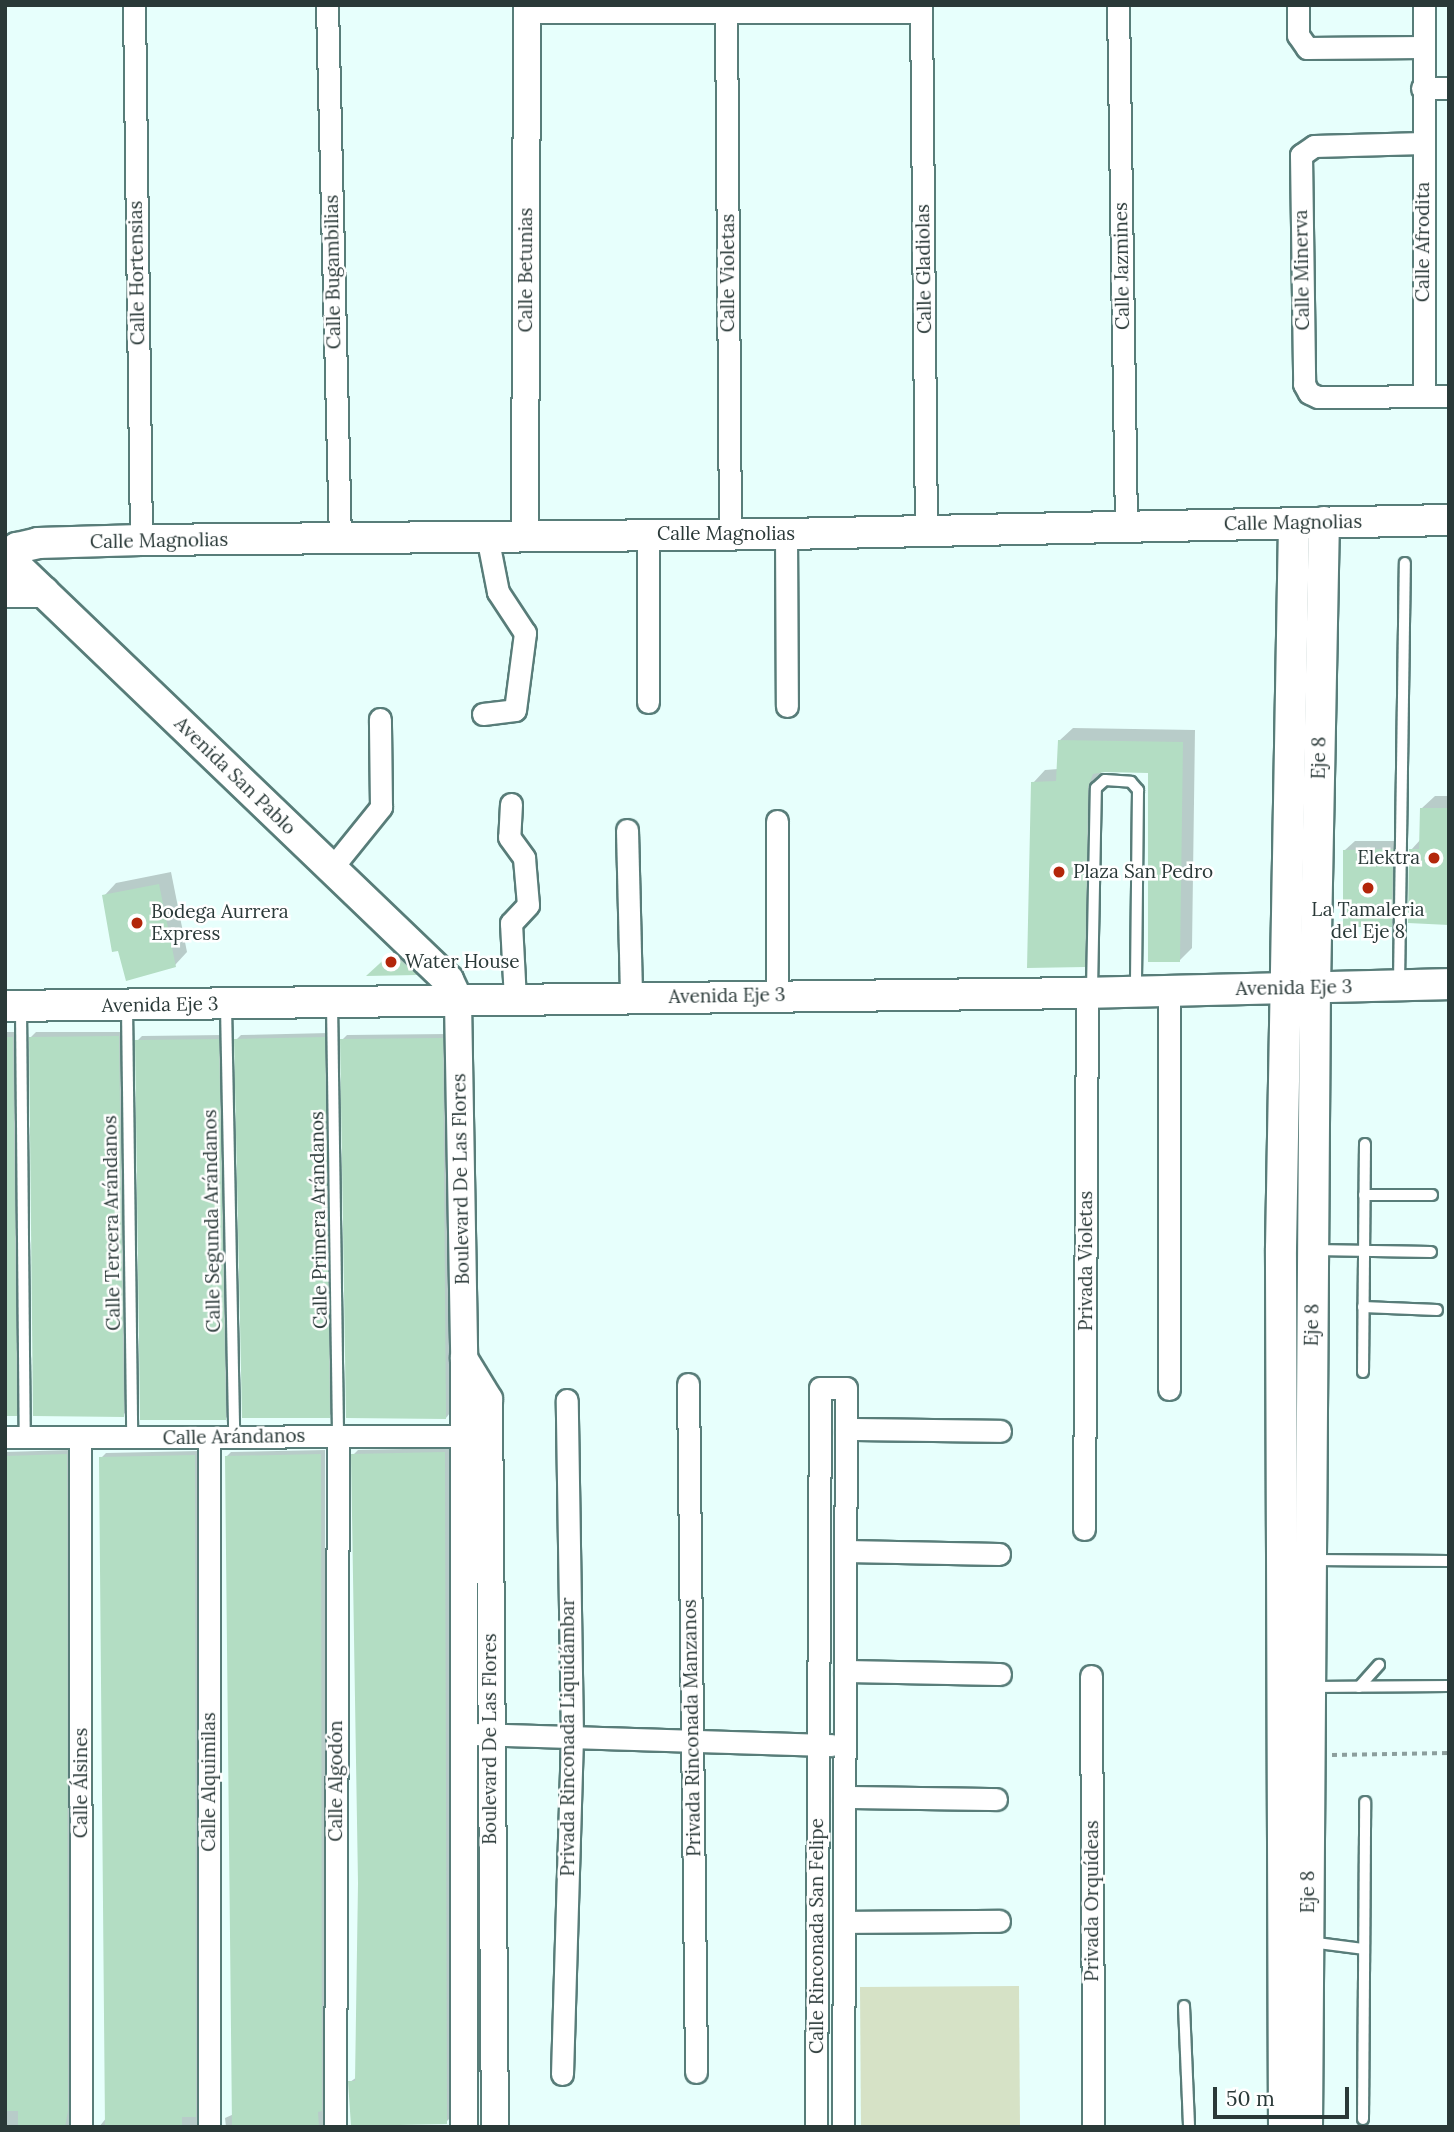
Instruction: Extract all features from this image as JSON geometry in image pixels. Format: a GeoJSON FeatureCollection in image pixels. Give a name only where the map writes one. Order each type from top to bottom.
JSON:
{"type":"FeatureCollection","features":[{"type":"Feature","properties":{"kind":"main road","name":"Calle Magnolias"},"geometry":{"type":"LineString","coordinates":[[6,556],[18,548],[38,542],[926,532],[1449,520]]}},
{"type":"Feature","properties":{"kind":"main road","name":"Eje 8"},"geometry":{"type":"LineString","coordinates":[[1284,2127],[1281,1248],[1301,987],[1324,522]]}},
{"type":"Feature","properties":{"kind":"main road","name":"Eje 8"},"geometry":{"type":"LineString","coordinates":[[1294,523],[1301,987],[1312,1250],[1307,2127]]}},
{"type":"Feature","properties":{"kind":"main road","name":"Avenida San Pablo"},"geometry":{"type":"LineString","coordinates":[[6,556],[448,980],[458,1001]]}},
{"type":"Feature","properties":{"kind":"main road"},"geometry":{"type":"LineString","coordinates":[[5,592],[44,592]]}},
{"type":"Feature","properties":{"kind":"main road","name":"Avenida Eje 3"},"geometry":{"type":"LineString","coordinates":[[13,1006],[127,1007],[226,1003],[778,995],[1169,992],[1449,984]]}},
{"type":"Feature","properties":{"kind":"street","name":"Calle Hortensias"},"geometry":{"type":"LineString","coordinates":[[134,5],[141,540]]}},
{"type":"Feature","properties":{"kind":"street","name":"Calle Bugambilias"},"geometry":{"type":"LineString","coordinates":[[327,5],[340,540]]}},
{"type":"Feature","properties":{"kind":"street","name":"Calle Jazmines"},"geometry":{"type":"LineString","coordinates":[[1118,5],[1126,527]]}},
{"type":"Feature","properties":{"kind":"street"},"geometry":{"type":"LineString","coordinates":[[1298,5],[1298,36],[1307,48],[1422,47]]}},
{"type":"Feature","properties":{"kind":"street","name":"Calle Afrodita"},"geometry":{"type":"LineString","coordinates":[[1424,5],[1424,396]]}},
{"type":"Feature","properties":{"kind":"street"},"geometry":{"type":"LineString","coordinates":[[527,9],[726,12],[921,9]]}},
{"type":"Feature","properties":{"kind":"street","name":"Calle Betunias"},"geometry":{"type":"LineString","coordinates":[[525,536],[527,9]]}},
{"type":"Feature","properties":{"kind":"street","name":"Calle Gladiolas"},"geometry":{"type":"LineString","coordinates":[[921,9],[926,532]]}},
{"type":"Feature","properties":{"kind":"street","name":"Calle Violetas"},"geometry":{"type":"LineString","coordinates":[[726,12],[730,534]]}},
{"type":"Feature","properties":{"kind":"street"},"geometry":{"type":"LineString","coordinates":[[1422,88],[1449,88]]}},
{"type":"Feature","properties":{"kind":"street","name":"Calle Minerva"},"geometry":{"type":"LineString","coordinates":[[1423,143],[1314,146],[1304,150],[1300,160],[1306,389],[1318,397],[1424,396]]}},
{"type":"Feature","properties":{"kind":"street"},"geometry":{"type":"LineString","coordinates":[[1424,396],[1449,396]]}},
{"type":"Feature","properties":{"kind":"street"},"geometry":{"type":"LineString","coordinates":[[648,534],[648,702]]}},
{"type":"Feature","properties":{"kind":"street"},"geometry":{"type":"LineString","coordinates":[[786,534],[787,706]]}},
{"type":"Feature","properties":{"kind":"street"},"geometry":{"type":"LineString","coordinates":[[482,713],[515,710],[524,634],[498,592],[487,536]]}},
{"type":"Feature","properties":{"kind":"street"},"geometry":{"type":"LineString","coordinates":[[331,869],[381,807],[380,719]]}},
{"type":"Feature","properties":{"kind":"street"},"geometry":{"type":"LineString","coordinates":[[511,804],[509,837],[524,858],[528,905],[511,923],[515,1000]]}},
{"type":"Feature","properties":{"kind":"street"},"geometry":{"type":"LineString","coordinates":[[777,821],[778,995]]}},
{"type":"Feature","properties":{"kind":"street"},"geometry":{"type":"LineString","coordinates":[[626,830],[631,998]]}},
{"type":"Feature","properties":{"kind":"street"},"geometry":{"type":"LineString","coordinates":[[1169,992],[1169,1389]]}},
{"type":"Feature","properties":{"kind":"street","name":"Privada Violetas"},"geometry":{"type":"LineString","coordinates":[[1084,1529],[1089,993]]}},
{"type":"Feature","properties":{"kind":"street","name":"Boulevard De Las Flores"},"geometry":{"type":"LineString","coordinates":[[458,1001],[464,1358],[464,2127]]}},
{"type":"Feature","properties":{"kind":"street","name":"Boulevard De Las Flores"},"geometry":{"type":"LineString","coordinates":[[464,1358],[489,1399],[495,2127]]}},
{"type":"Feature","properties":{"kind":"street","name":"Privada Rinconada Manzanos"},"geometry":{"type":"LineString","coordinates":[[688,1384],[696,2072]]}},
{"type":"Feature","properties":{"kind":"street","name":"Calle Rinconada San Felipe"},"geometry":{"type":"LineString","coordinates":[[816,2127],[820,1388],[846,1388],[843,2127]]}},
{"type":"Feature","properties":{"kind":"street","name":"Privada Rinconada Liquidámbar"},"geometry":{"type":"LineString","coordinates":[[562,2074],[572,1736],[567,1400]]}},
{"type":"Feature","properties":{"kind":"street"},"geometry":{"type":"LineString","coordinates":[[846,1429],[1000,1431]]}},
{"type":"Feature","properties":{"kind":"street","name":"Calle Algodón"},"geometry":{"type":"LineString","coordinates":[[335,2127],[338,1436]]}},
{"type":"Feature","properties":{"kind":"street","name":"Calle Arándanos"},"geometry":{"type":"LineString","coordinates":[[15,1437],[132,1440],[463,1436]]}},
{"type":"Feature","properties":{"kind":"street","name":"Calle Alquimilas"},"geometry":{"type":"LineString","coordinates":[[209,1438],[209,2127]]}},
{"type":"Feature","properties":{"kind":"street","name":"Calle Álsines"},"geometry":{"type":"LineString","coordinates":[[80,1440],[81,2127]]}},
{"type":"Feature","properties":{"kind":"street"},"geometry":{"type":"LineString","coordinates":[[846,1551],[999,1554]]}},
{"type":"Feature","properties":{"kind":"street"},"geometry":{"type":"LineString","coordinates":[[845,1671],[1000,1674]]}},
{"type":"Feature","properties":{"kind":"street","name":"Privada Orquídeas"},"geometry":{"type":"LineString","coordinates":[[1091,1676],[1093,2127]]}},
{"type":"Feature","properties":{"kind":"street"},"geometry":{"type":"LineString","coordinates":[[463,1734],[844,1745]]}},
{"type":"Feature","properties":{"kind":"street"},"geometry":{"type":"LineString","coordinates":[[844,1797],[996,1799]]}},
{"type":"Feature","properties":{"kind":"street"},"geometry":{"type":"LineString","coordinates":[[844,1922],[999,1921]]}},
{"type":"Feature","properties":{"kind":"lane"},"geometry":{"type":"LineString","coordinates":[[1399,986],[1405,563]]}},
{"type":"Feature","properties":{"kind":"lane"},"geometry":{"type":"LineString","coordinates":[[1089,993],[1096,788],[1104,780],[1131,782],[1138,790],[1136,992]]}},
{"type":"Feature","properties":{"kind":"lane","name":"Calle Segunda Arándanos"},"geometry":{"type":"LineString","coordinates":[[226,1003],[234,1437]]}},
{"type":"Feature","properties":{"kind":"lane","name":"Calle Primera Arándanos"},"geometry":{"type":"LineString","coordinates":[[332,1003],[338,1436]]}},
{"type":"Feature","properties":{"kind":"lane"},"geometry":{"type":"LineString","coordinates":[[13,1006],[15,1437]]}},
{"type":"Feature","properties":{"kind":"lane","name":"Calle Tercera Arándanos"},"geometry":{"type":"LineString","coordinates":[[127,1007],[132,1440]]}},
{"type":"Feature","properties":{"kind":"lane"},"geometry":{"type":"LineString","coordinates":[[1363,1372],[1365,1144]]}},
{"type":"Feature","properties":{"kind":"lane"},"geometry":{"type":"LineString","coordinates":[[1364,1195],[1432,1195]]}},
{"type":"Feature","properties":{"kind":"lane"},"geometry":{"type":"LineString","coordinates":[[1312,1250],[1431,1252]]}},
{"type":"Feature","properties":{"kind":"lane"},"geometry":{"type":"LineString","coordinates":[[1363,1307],[1437,1310]]}},
{"type":"Feature","properties":{"kind":"lane"},"geometry":{"type":"LineString","coordinates":[[1310,1560],[1449,1561]]}},
{"type":"Feature","properties":{"kind":"lane"},"geometry":{"type":"LineString","coordinates":[[1359,1686],[1379,1665]]}},
{"type":"Feature","properties":{"kind":"lane"},"geometry":{"type":"LineString","coordinates":[[1309,1688],[1449,1686]]}},
{"type":"Feature","properties":{"kind":"lane"},"geometry":{"type":"LineString","coordinates":[[1363,2119],[1365,1802]]}},
{"type":"Feature","properties":{"kind":"lane"},"geometry":{"type":"LineString","coordinates":[[1307,1941],[1364,1949]]}},
{"type":"Feature","properties":{"kind":"lane"},"geometry":{"type":"LineString","coordinates":[[1184,2006],[1189,2127]]}},
{"type":"Feature","properties":{"kind":"path"},"geometry":{"type":"LineString","coordinates":[[1309,1756],[1449,1753]]}},
{"type":"Feature","properties":{"kind":"green space"},"geometry":{"type":"Polygon","coordinates":[[[1019,1986],[1020,2127],[861,2127],[860,1987],[1019,1986]]]}},
{"type":"Feature","properties":{"kind":"building","name":"Plaza San Pedro"},"geometry":{"type":"Polygon","coordinates":[[[1058,740],[1183,742],[1180,962],[1148,962],[1148,773],[1105,772],[1093,774],[1088,787],[1085,967],[1027,968],[1031,782],[1056,781],[1058,740]]]}},
{"type":"Feature","properties":{"kind":"building","name":"Elektra"},"geometry":{"type":"Polygon","coordinates":[[[1420,808],[1449,808],[1449,925],[1408,923],[1409,849],[1419,849],[1420,808]]]}},
{"type":"Feature","properties":{"kind":"building","name":"La Tamaleria del Eje 8"},"geometry":{"type":"Polygon","coordinates":[[[1393,849],[1392,927],[1343,927],[1343,850],[1393,849]]]}},
{"type":"Feature","properties":{"kind":"building","name":"Bodega Aurrera Express"},"geometry":{"type":"Polygon","coordinates":[[[159,884],[176,967],[126,981],[118,951],[112,952],[102,895],[159,884]]]}},
{"type":"Feature","properties":{"kind":"building","name":"Water House"},"geometry":{"type":"Polygon","coordinates":[[[391,953],[418,975],[366,976],[391,953]]]}},
{"type":"Feature","properties":{"kind":"building"},"geometry":{"type":"Polygon","coordinates":[[[119,1036],[124,1417],[33,1416],[29,1037],[119,1036]]]}},
{"type":"Feature","properties":{"kind":"building"},"geometry":{"type":"Polygon","coordinates":[[[5,1037],[13,1037],[17,1416],[5,1416],[5,1037]]]}},
{"type":"Feature","properties":{"kind":"building"},"geometry":{"type":"Polygon","coordinates":[[[325,1037],[330,1418],[242,1418],[234,1039],[325,1037]]]}},
{"type":"Feature","properties":{"kind":"building"},"geometry":{"type":"Polygon","coordinates":[[[443,1038],[446,1419],[346,1418],[340,1039],[443,1038]]]}},
{"type":"Feature","properties":{"kind":"building"},"geometry":{"type":"Polygon","coordinates":[[[219,1039],[226,1420],[140,1420],[135,1040],[219,1039]]]}},
{"type":"Feature","properties":{"kind":"building"},"geometry":{"type":"Polygon","coordinates":[[[445,1452],[447,2124],[351,2126],[348,2081],[355,2081],[358,1883],[351,1454],[445,1452]]]}},
{"type":"Feature","properties":{"kind":"building"},"geometry":{"type":"Polygon","coordinates":[[[67,1454],[68,2111],[65,2127],[18,2127],[18,2111],[5,2111],[5,1456],[67,1454]]]}},
{"type":"Feature","properties":{"kind":"building"},"geometry":{"type":"Polygon","coordinates":[[[321,1454],[322,2111],[318,2112],[319,2127],[232,2127],[225,1456],[321,1454]]]}},
{"type":"Feature","properties":{"kind":"building"},"geometry":{"type":"Polygon","coordinates":[[[195,1455],[196,2117],[182,2117],[182,2127],[105,2127],[99,1457],[195,1455]]]}},
{"type":"Feature","properties":{"kind":"place","name":"Elektra"},"geometry":{"type":"Point","coordinates":[1434,858]}},
{"type":"Feature","properties":{"kind":"place","name":"Plaza San Pedro"},"geometry":{"type":"Point","coordinates":[1059,872]}},
{"type":"Feature","properties":{"kind":"place","name":"La Tamaleria del Eje 8"},"geometry":{"type":"Point","coordinates":[1368,888]}},
{"type":"Feature","properties":{"kind":"place","name":"Bodega Aurrera Express"},"geometry":{"type":"Point","coordinates":[137,923]}},
{"type":"Feature","properties":{"kind":"place","name":"Water House"},"geometry":{"type":"Point","coordinates":[391,962]}}]}
